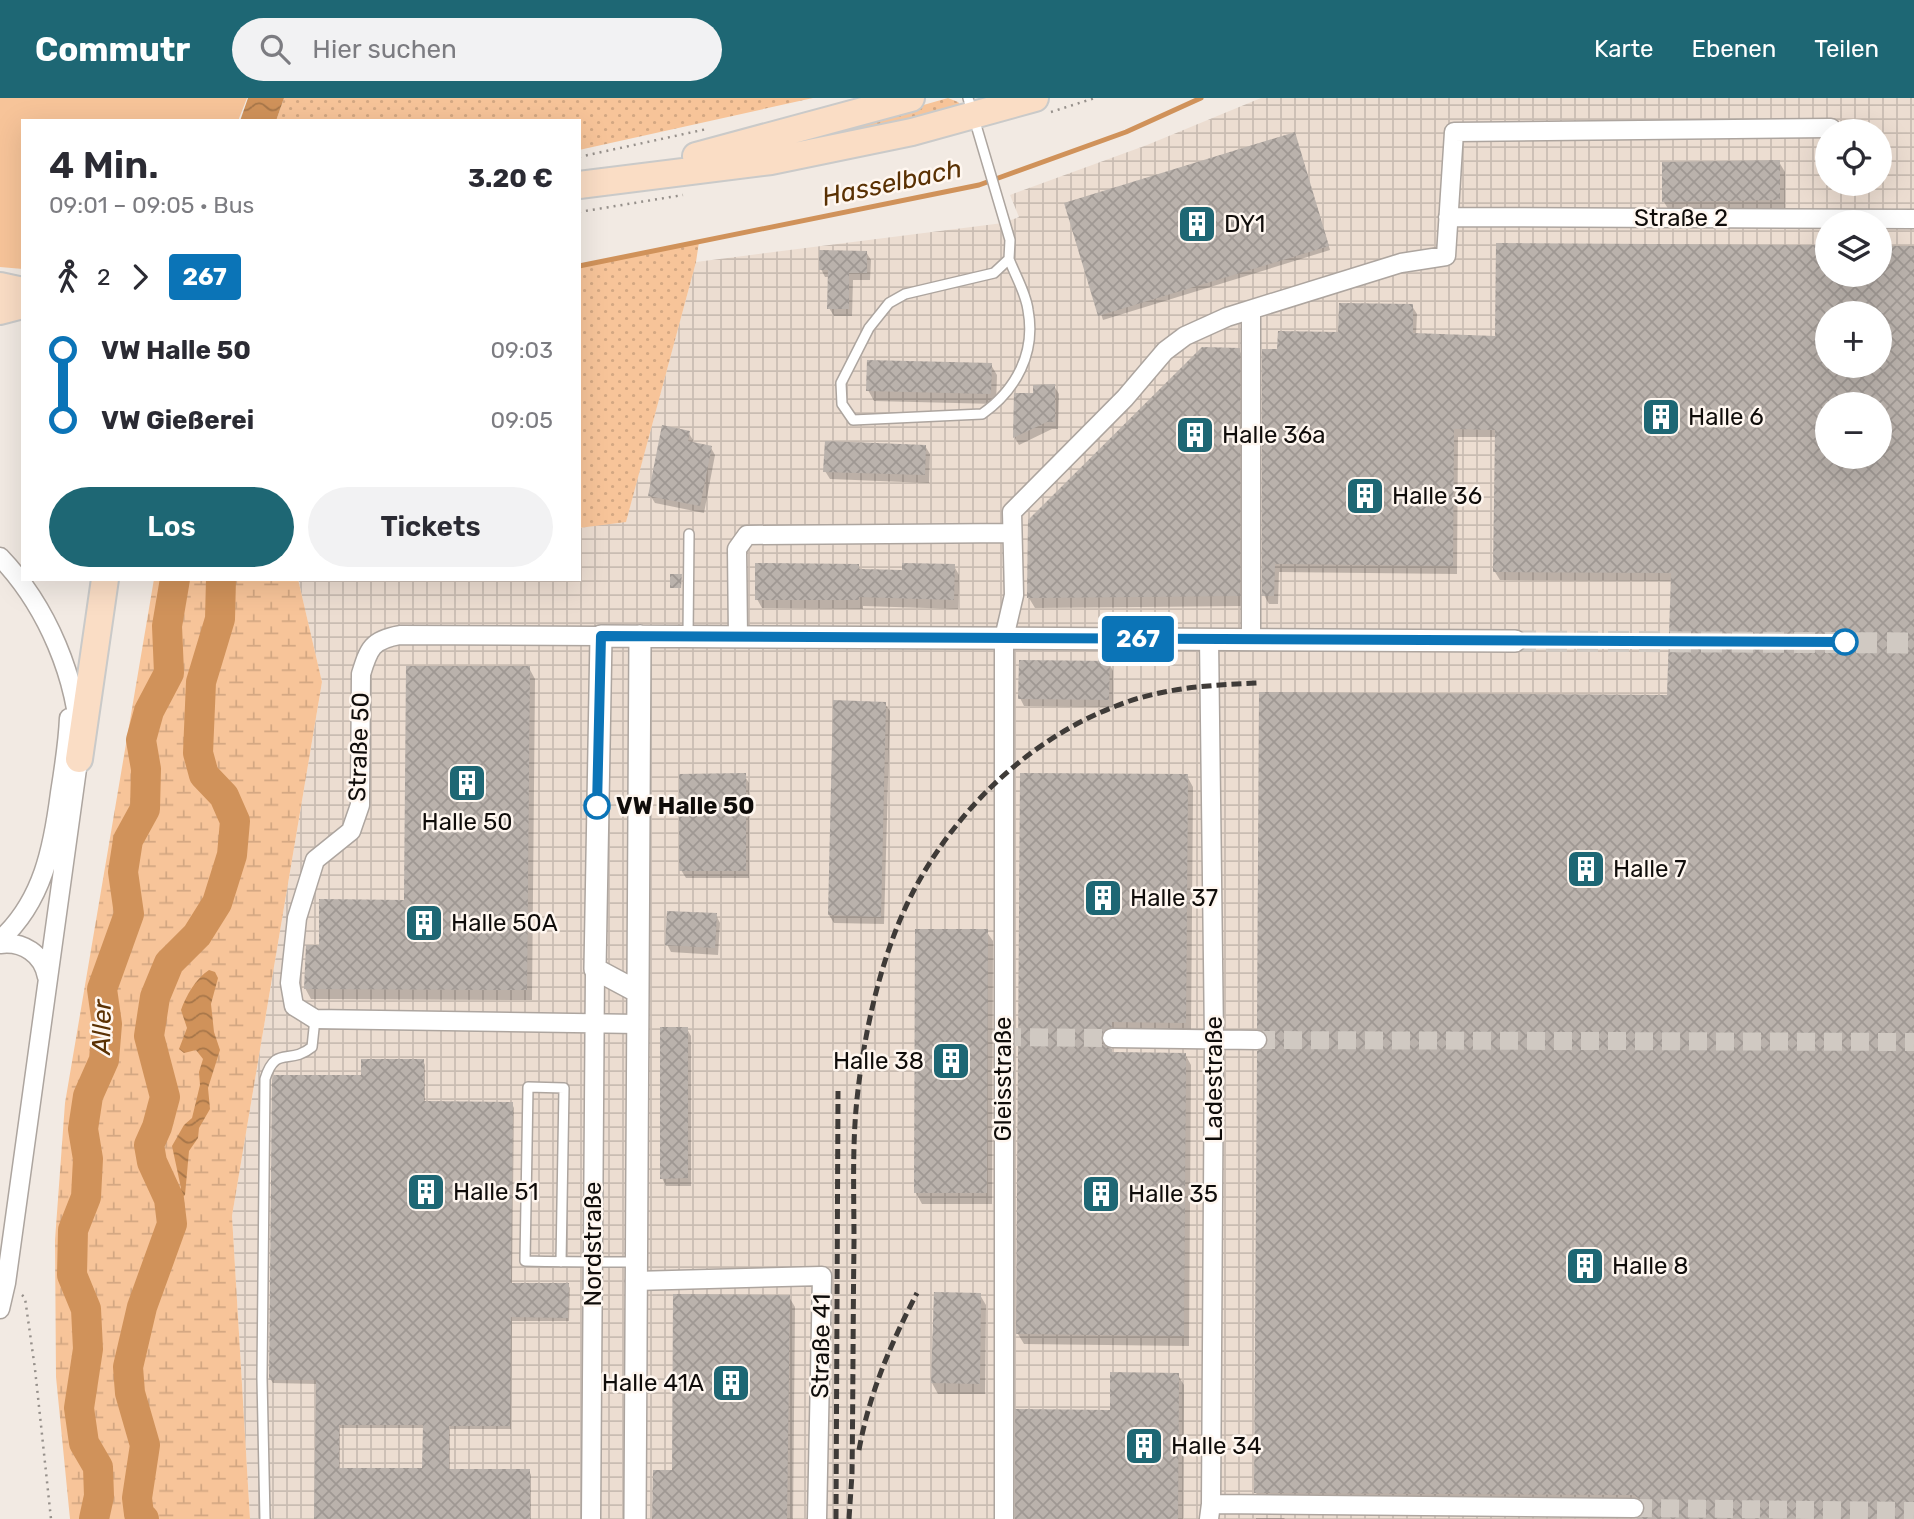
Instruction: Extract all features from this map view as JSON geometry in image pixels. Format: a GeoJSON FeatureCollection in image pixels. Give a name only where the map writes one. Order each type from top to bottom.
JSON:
{"type":"FeatureCollection","features":[{"type":"Feature","properties":{"kind":"main road"},"geometry":{"type":"LineString","coordinates":[[581,185],[771,161],[912,132],[970,108],[1035,98]]}},
{"type":"Feature","properties":{"kind":"main road"},"geometry":{"type":"LineString","coordinates":[[611,180],[907,99]]}},
{"type":"Feature","properties":{"kind":"main road"},"geometry":{"type":"LineString","coordinates":[[0,286],[21,291]]}},
{"type":"Feature","properties":{"kind":"main road"},"geometry":{"type":"LineString","coordinates":[[0,311],[21,306]]}},
{"type":"Feature","properties":{"kind":"main road"},"geometry":{"type":"LineString","coordinates":[[79,759],[106,581]]}},
{"type":"Feature","properties":{"kind":"street"},"geometry":{"type":"LineString","coordinates":[[1448,217],[1454,132],[1815,128]]}},
{"type":"Feature","properties":{"kind":"street","name":"Straße 2"},"geometry":{"type":"LineString","coordinates":[[1448,217],[1914,219]]}},
{"type":"Feature","properties":{"kind":"street","name":"Gleisstraße"},"geometry":{"type":"LineString","coordinates":[[1004,1519],[1004,638],[1014,595],[1012,512],[1125,398],[1165,351],[1185,336],[1227,317],[1401,263],[1446,256],[1448,217]]}},
{"type":"Feature","properties":{"kind":"street"},"geometry":{"type":"LineString","coordinates":[[1251,310],[1251,639]]}},
{"type":"Feature","properties":{"kind":"street"},"geometry":{"type":"LineString","coordinates":[[738,637],[737,549],[747,535],[1012,533]]}},
{"type":"Feature","properties":{"kind":"street"},"geometry":{"type":"LineString","coordinates":[[0,557],[13,570],[46,622],[76,708],[80,735],[79,759],[6,1283],[0,1309]]}},
{"type":"Feature","properties":{"kind":"street","name":"Straße 50"},"geometry":{"type":"LineString","coordinates":[[315,1019],[295,1006],[290,983],[297,918],[315,860],[351,831],[360,805],[361,674],[367,655],[381,638],[400,635],[601,636]]}},
{"type":"Feature","properties":{"kind":"street"},"geometry":{"type":"LineString","coordinates":[[601,636],[1516,641]]}},
{"type":"Feature","properties":{"kind":"street","name":"Nordstraße"},"geometry":{"type":"LineString","coordinates":[[591,1519],[595,969],[601,636]]}},
{"type":"Feature","properties":{"kind":"street","name":"Nordstraße"},"geometry":{"type":"LineString","coordinates":[[635,1519],[640,636]]}},
{"type":"Feature","properties":{"kind":"street","name":"Ladestraße"},"geometry":{"type":"LineString","coordinates":[[1209,639],[1214,1040],[1210,1511]]}},
{"type":"Feature","properties":{"kind":"street"},"geometry":{"type":"LineString","coordinates":[[0,942],[26,909],[42,880],[54,839],[69,720],[68,693],[61,659]]}},
{"type":"Feature","properties":{"kind":"street"},"geometry":{"type":"LineString","coordinates":[[0,942],[18,944],[34,953],[45,968],[47,988]]}},
{"type":"Feature","properties":{"kind":"street"},"geometry":{"type":"LineString","coordinates":[[595,969],[638,992]]}},
{"type":"Feature","properties":{"kind":"street"},"geometry":{"type":"LineString","coordinates":[[315,1019],[638,1024]]}},
{"type":"Feature","properties":{"kind":"street"},"geometry":{"type":"LineString","coordinates":[[1112,1038],[1257,1040]]}},
{"type":"Feature","properties":{"kind":"street","name":"Straße 41"},"geometry":{"type":"LineString","coordinates":[[635,1272],[822,1276],[817,1519]]}},
{"type":"Feature","properties":{"kind":"street"},"geometry":{"type":"LineString","coordinates":[[1210,1511],[1634,1508]]}},
{"type":"Feature","properties":{"kind":"lane"},"geometry":{"type":"LineString","coordinates":[[970,108],[1010,240],[1009,259],[1028,310],[1028,347],[1018,379],[998,402],[982,414],[853,420],[842,404],[841,383],[869,328],[889,303],[905,293],[994,273],[1009,259]]}},
{"type":"Feature","properties":{"kind":"lane"},"geometry":{"type":"LineString","coordinates":[[688,636],[689,534]]}},
{"type":"Feature","properties":{"kind":"lane"},"geometry":{"type":"LineString","coordinates":[[265,1519],[262,1378],[265,1079],[269,1064],[277,1058],[302,1055],[312,1047],[315,1019]]}},
{"type":"Feature","properties":{"kind":"lane"},"geometry":{"type":"LineString","coordinates":[[561,1262],[564,1088],[528,1087],[525,1261],[561,1262],[593,1262],[635,1272]]}},
{"type":"Feature","properties":{"kind":"path"},"geometry":{"type":"LineString","coordinates":[[16,1288],[25,1298],[51,1519]]}},
{"type":"Feature","properties":{"kind":"shaded area"},"geometry":{"type":"Polygon","coordinates":[[[1261,98],[1914,98],[1914,1519],[250,1519],[232,1216],[322,682],[298,581],[581,581],[581,528],[626,521],[696,262],[1003,223],[1019,217],[1010,195],[1147,145],[1261,98]]]}},
{"type":"Feature","properties":{"kind":"green space"},"geometry":{"type":"Polygon","coordinates":[[[0,98],[247,98],[239,119],[21,119],[21,269],[0,267],[0,98]]]}},
{"type":"Feature","properties":{"kind":"green space"},"geometry":{"type":"Polygon","coordinates":[[[284,98],[813,98],[581,150],[581,119],[277,119],[284,98]]]}},
{"type":"Feature","properties":{"kind":"green space"},"geometry":{"type":"Polygon","coordinates":[[[948,98],[958,102],[963,108],[909,122],[783,145],[948,98]]]}},
{"type":"Feature","properties":{"kind":"green space"},"geometry":{"type":"Polygon","coordinates":[[[699,242],[696,262],[626,522],[581,528],[581,266],[699,242]]]}},
{"type":"Feature","properties":{"kind":"green space"},"geometry":{"type":"Polygon","coordinates":[[[154,581],[298,581],[322,682],[232,1216],[250,1519],[70,1519],[56,1377],[55,1240],[65,1103],[154,581]]]}},
{"type":"Feature","properties":{"kind":"water"},"geometry":{"type":"Polygon","coordinates":[[[248,98],[284,98],[277,119],[241,119],[248,98]]]}},
{"type":"Feature","properties":{"kind":"water","name":"Aller"},"geometry":{"type":"Polygon","coordinates":[[[209,970],[215,972],[218,978],[211,1004],[214,1032],[220,1050],[208,1088],[210,1109],[199,1128],[198,1138],[189,1151],[185,1195],[179,1200],[169,1199],[177,1195],[181,1188],[172,1146],[184,1125],[192,1118],[203,1059],[196,1050],[184,1053],[179,1049],[187,1028],[181,1010],[192,988],[209,970]]]}},
{"type":"Feature","properties":{"kind":"building","name":"DY1"},"geometry":{"type":"Polygon","coordinates":[[[1295,132],[1329,246],[1098,316],[1064,203],[1295,132]]]}},
{"type":"Feature","properties":{"kind":"building"},"geometry":{"type":"Polygon","coordinates":[[[1780,160],[1780,200],[1662,202],[1662,162],[1780,160]]]}},
{"type":"Feature","properties":{"kind":"building"},"geometry":{"type":"Polygon","coordinates":[[[1496,243],[1815,245],[1815,287],[1892,287],[1892,246],[1914,246],[1914,1519],[1636,1519],[1643,1514],[1645,1507],[1634,1495],[1254,1493],[1257,1051],[1266,1046],[1268,1039],[1263,1031],[1257,1029],[1259,692],[1667,695],[1671,573],[1493,572],[1495,430],[1454,429],[1453,566],[1275,564],[1274,596],[1262,596],[1262,349],[1277,349],[1278,331],[1338,332],[1339,303],[1413,304],[1413,333],[1495,336],[1496,243]]]}},
{"type":"Feature","properties":{"kind":"building"},"geometry":{"type":"Polygon","coordinates":[[[819,250],[867,251],[867,273],[849,273],[849,309],[827,309],[828,270],[819,270],[819,250]]]}},
{"type":"Feature","properties":{"kind":"building","name":"Halle 36a"},"geometry":{"type":"Polygon","coordinates":[[[1202,347],[1240,348],[1240,596],[1027,598],[1028,520],[1202,347]]]}},
{"type":"Feature","properties":{"kind":"building"},"geometry":{"type":"Polygon","coordinates":[[[867,360],[992,363],[991,394],[866,391],[867,360]]]}},
{"type":"Feature","properties":{"kind":"building"},"geometry":{"type":"Polygon","coordinates":[[[1055,384],[1055,422],[1047,422],[1013,438],[1014,393],[1033,393],[1033,385],[1055,384]]]}},
{"type":"Feature","properties":{"kind":"building"},"geometry":{"type":"Polygon","coordinates":[[[662,425],[690,431],[688,441],[712,446],[700,506],[648,496],[662,425]]]}},
{"type":"Feature","properties":{"kind":"building"},"geometry":{"type":"Polygon","coordinates":[[[825,441],[926,445],[925,475],[823,472],[825,441]]]}},
{"type":"Feature","properties":{"kind":"building"},"geometry":{"type":"Polygon","coordinates":[[[755,563],[859,564],[859,569],[902,570],[902,563],[955,564],[954,600],[859,597],[859,600],[755,600],[755,563]]]}},
{"type":"Feature","properties":{"kind":"building"},"geometry":{"type":"Polygon","coordinates":[[[670,574],[682,574],[681,588],[670,588],[670,574]]]}},
{"type":"Feature","properties":{"kind":"building"},"geometry":{"type":"Polygon","coordinates":[[[1019,660],[1110,661],[1109,700],[1018,699],[1019,660]]]}},
{"type":"Feature","properties":{"kind":"building"},"geometry":{"type":"Polygon","coordinates":[[[406,666],[530,666],[527,990],[304,989],[306,945],[319,945],[319,899],[404,900],[406,666]]]}},
{"type":"Feature","properties":{"kind":"building"},"geometry":{"type":"Polygon","coordinates":[[[833,700],[886,702],[881,917],[828,915],[833,700]]]}},
{"type":"Feature","properties":{"kind":"building"},"geometry":{"type":"Polygon","coordinates":[[[746,773],[746,871],[679,871],[679,774],[746,773]]]}},
{"type":"Feature","properties":{"kind":"building"},"geometry":{"type":"Polygon","coordinates":[[[1020,773],[1188,774],[1186,1023],[1112,1022],[1112,1027],[1103,1032],[1101,1039],[1102,1044],[1112,1049],[1112,1052],[1186,1053],[1184,1336],[1016,1334],[1020,773]]]}},
{"type":"Feature","properties":{"kind":"building"},"geometry":{"type":"Polygon","coordinates":[[[667,911],[717,913],[715,948],[665,945],[667,911]]]}},
{"type":"Feature","properties":{"kind":"building","name":"Halle 38"},"geometry":{"type":"Polygon","coordinates":[[[915,929],[988,929],[987,1193],[914,1193],[915,929]]]}},
{"type":"Feature","properties":{"kind":"building"},"geometry":{"type":"Polygon","coordinates":[[[660,1027],[688,1027],[688,1178],[660,1179],[660,1027]]]}},
{"type":"Feature","properties":{"kind":"building"},"geometry":{"type":"Polygon","coordinates":[[[361,1059],[424,1059],[424,1101],[513,1102],[511,1283],[569,1283],[568,1318],[511,1317],[510,1426],[449,1426],[449,1469],[530,1469],[530,1519],[314,1519],[316,1380],[269,1380],[272,1080],[274,1075],[361,1075],[361,1059]],[[339,1425],[339,1468],[422,1468],[423,1425],[339,1425]]]}},
{"type":"Feature","properties":{"kind":"building"},"geometry":{"type":"Polygon","coordinates":[[[934,1292],[981,1293],[980,1384],[931,1383],[934,1292]]]}},
{"type":"Feature","properties":{"kind":"building","name":"Halle 41A"},"geometry":{"type":"Polygon","coordinates":[[[673,1294],[790,1295],[787,1519],[652,1519],[653,1470],[672,1470],[673,1294]]]}},
{"type":"Feature","properties":{"kind":"building"},"geometry":{"type":"Polygon","coordinates":[[[1110,1372],[1179,1373],[1178,1519],[1015,1519],[1015,1409],[1110,1410],[1110,1372]]]}},
{"type":"Feature","properties":{"kind":"waterway","name":"Hasselbach"},"geometry":{"type":"LineString","coordinates":[[581,266],[979,185],[1126,132],[1201,98]]}},
{"type":"Feature","properties":{"kind":"waterway","name":"Aller"},"geometry":{"type":"LineString","coordinates":[[94,1519],[99,1496],[98,1467],[84,1443],[79,1408],[88,1349],[86,1309],[72,1275],[73,1230],[86,1197],[88,1159],[83,1129],[88,1096],[104,1060],[107,1024],[102,989],[129,914],[123,872],[128,840],[145,809],[146,769],[141,740],[149,711],[169,673],[167,626],[175,581]]}},
{"type":"Feature","properties":{"kind":"waterway"},"geometry":{"type":"LineString","coordinates":[[144,1519],[139,1514],[137,1498],[145,1445],[130,1393],[128,1367],[142,1307],[172,1224],[169,1199],[152,1162],[149,1145],[165,1097],[149,1036],[155,997],[169,963],[197,935],[217,903],[232,855],[235,821],[224,796],[204,775],[198,753],[201,682],[220,619],[221,581]]}},
{"type":"Feature","properties":{"kind":"tunnel"},"geometry":{"type":"LineString","coordinates":[[1515,641],[1914,643]]}},
{"type":"Feature","properties":{"kind":"tunnel"},"geometry":{"type":"LineString","coordinates":[[1003,1037],[1112,1038]]}},
{"type":"Feature","properties":{"kind":"tunnel"},"geometry":{"type":"LineString","coordinates":[[1257,1040],[1914,1042]]}},
{"type":"Feature","properties":{"kind":"tunnel"},"geometry":{"type":"LineString","coordinates":[[1634,1508],[1914,1511]]}},
{"type":"Feature","properties":{"kind":"railway"},"geometry":{"type":"LineString","coordinates":[[849,1519],[852,1474],[854,1152],[857,1099],[875,997],[890,947],[909,900],[926,868],[969,810],[1022,760],[1052,739],[1116,706],[1150,695],[1203,686],[1257,683]]}},
{"type":"Feature","properties":{"kind":"railway"},"geometry":{"type":"LineString","coordinates":[[836,1519],[838,1091]]}},
{"type":"Feature","properties":{"kind":"railway"},"geometry":{"type":"LineString","coordinates":[[859,1450],[882,1369],[917,1293]]}},
{"type":"Feature","properties":{"kind":"bus line","name":"267"},"geometry":{"type":"LineString","coordinates":[[597,806],[601,636],[1845,642]]}},
{"type":"Feature","properties":{"kind":"place","name":"DY1"},"geometry":{"type":"Point","coordinates":[1197,224]}},
{"type":"Feature","properties":{"kind":"place","name":"Halle 6"},"geometry":{"type":"Point","coordinates":[1661,417]}},
{"type":"Feature","properties":{"kind":"place","name":"Halle 36a"},"geometry":{"type":"Point","coordinates":[1195,435]}},
{"type":"Feature","properties":{"kind":"place","name":"Halle 36"},"geometry":{"type":"Point","coordinates":[1365,496]}},
{"type":"Feature","properties":{"kind":"place","name":"Halle 50"},"geometry":{"type":"Point","coordinates":[467,783]}},
{"type":"Feature","properties":{"kind":"place","name":"VW Halle 50"},"geometry":{"type":"Point","coordinates":[597,806]}},
{"type":"Feature","properties":{"kind":"place","name":"Halle 7"},"geometry":{"type":"Point","coordinates":[1586,869]}},
{"type":"Feature","properties":{"kind":"place","name":"Halle 37"},"geometry":{"type":"Point","coordinates":[1103,898]}},
{"type":"Feature","properties":{"kind":"place","name":"Halle 50A"},"geometry":{"type":"Point","coordinates":[424,923]}},
{"type":"Feature","properties":{"kind":"place","name":"Halle 38"},"geometry":{"type":"Point","coordinates":[951,1061]}},
{"type":"Feature","properties":{"kind":"place","name":"Halle 51"},"geometry":{"type":"Point","coordinates":[426,1192]}},
{"type":"Feature","properties":{"kind":"place","name":"Halle 35"},"geometry":{"type":"Point","coordinates":[1101,1194]}},
{"type":"Feature","properties":{"kind":"place","name":"Halle 8"},"geometry":{"type":"Point","coordinates":[1585,1266]}},
{"type":"Feature","properties":{"kind":"place","name":"Halle 41A"},"geometry":{"type":"Point","coordinates":[731,1383]}},
{"type":"Feature","properties":{"kind":"place","name":"Halle 34"},"geometry":{"type":"Point","coordinates":[1144,1446]}}]}
